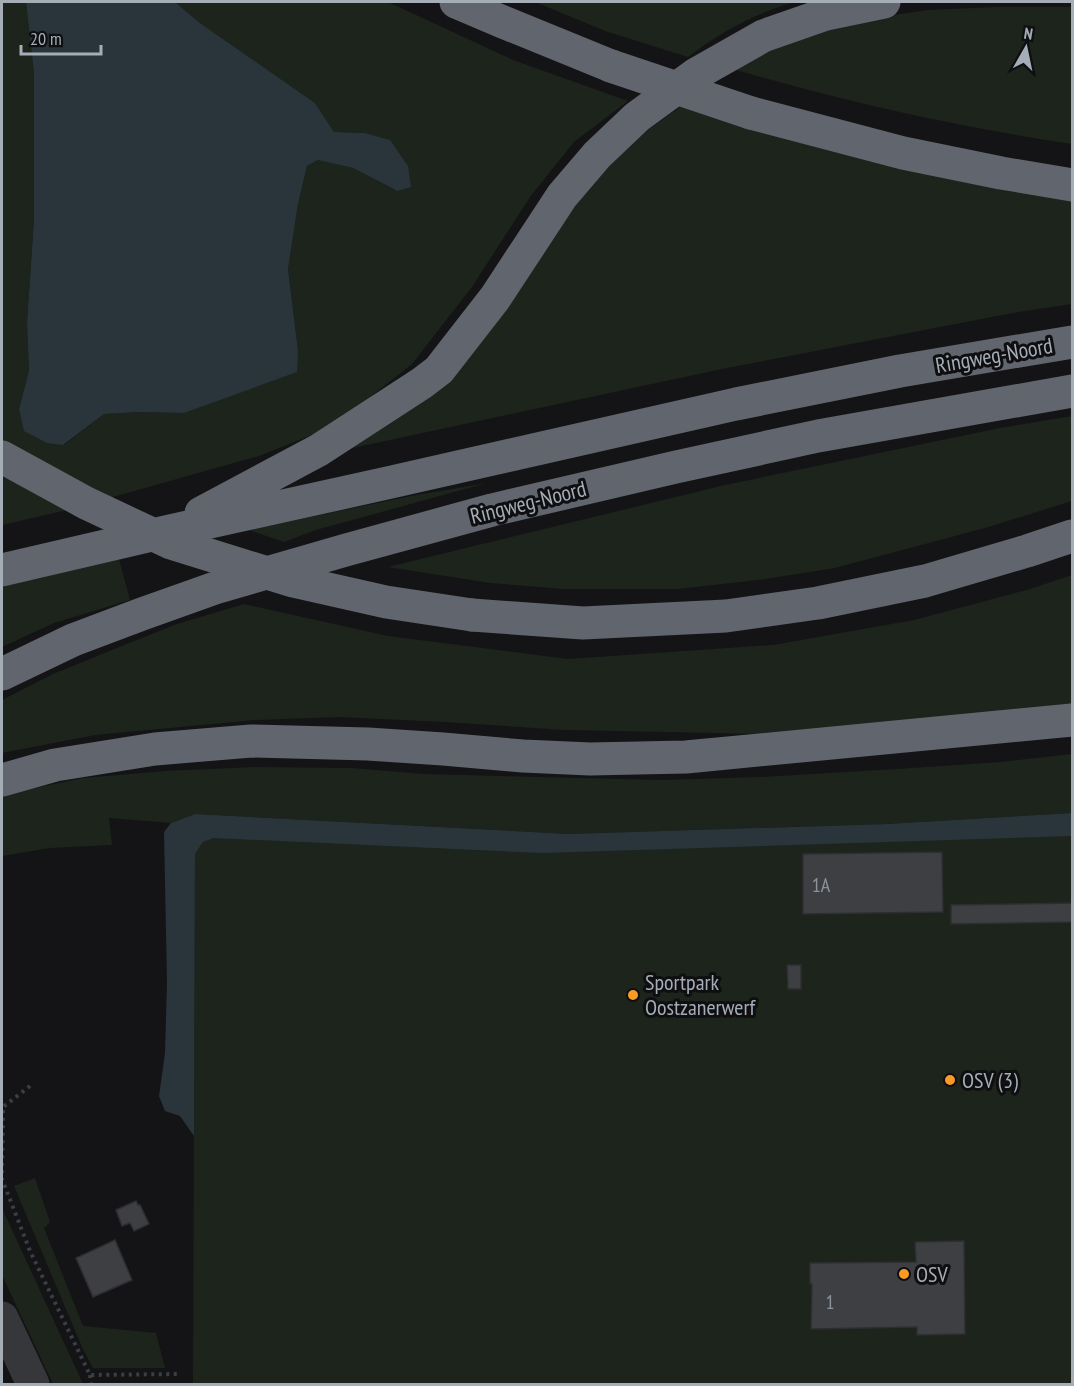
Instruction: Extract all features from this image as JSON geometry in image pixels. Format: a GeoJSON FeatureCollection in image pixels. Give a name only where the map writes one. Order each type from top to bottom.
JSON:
{"type":"FeatureCollection","features":[{"type":"Feature","properties":{"kind":"highway"},"geometry":{"type":"LineString","coordinates":[[456,2],[611,66],[751,113],[903,153],[1072,185]]}},
{"type":"Feature","properties":{"kind":"highway"},"geometry":{"type":"LineString","coordinates":[[165,532],[319,450],[439,370],[495,298],[562,196],[597,155],[637,117],[696,74],[763,36],[826,14],[884,2]]}},
{"type":"Feature","properties":{"kind":"highway","name":"Ringweg-Noord"},"geometry":{"type":"LineString","coordinates":[[2,570],[736,404],[900,371],[1072,342]]}},
{"type":"Feature","properties":{"kind":"highway","name":"Ringweg-Noord"},"geometry":{"type":"LineString","coordinates":[[2,674],[73,640],[215,588],[492,510],[818,436],[1072,391]]}},
{"type":"Feature","properties":{"kind":"highway"},"geometry":{"type":"LineString","coordinates":[[2,457],[86,503],[171,543],[292,581],[386,602],[472,615],[583,623],[738,615],[818,603],[925,581],[1072,536]]}},
{"type":"Feature","properties":{"kind":"highway"},"geometry":{"type":"LineString","coordinates":[[2,780],[55,765],[144,751],[251,741],[368,744],[591,759],[686,757],[1072,720]]}},
{"type":"Feature","properties":{"kind":"street"},"geometry":{"type":"LineString","coordinates":[[2,1318],[33,1384]]}},
{"type":"Feature","properties":{"kind":"path"},"geometry":{"type":"LineString","coordinates":[[30,1086],[3,1107],[2,1179],[30,1251],[90,1375],[91,1384]]}},
{"type":"Feature","properties":{"kind":"path"},"geometry":{"type":"LineString","coordinates":[[90,1375],[180,1374]]}},
{"type":"Feature","properties":{"kind":"shaded area"},"geometry":{"type":"Polygon","coordinates":[[[2,2],[26,2],[34,73],[34,219],[27,323],[29,372],[19,409],[64,445],[104,414],[184,413],[218,400],[298,351],[288,269],[298,204],[307,166],[318,160],[353,168],[396,191],[364,133],[334,132],[315,103],[200,23],[175,2],[388,2],[513,60],[628,101],[574,142],[530,197],[472,287],[412,364],[332,427],[259,456],[63,511],[2,525],[2,2]]]}},
{"type":"Feature","properties":{"kind":"shaded area"},"geometry":{"type":"Polygon","coordinates":[[[26,2],[175,2],[200,23],[315,103],[334,132],[364,133],[390,140],[408,166],[411,187],[397,191],[353,168],[318,160],[307,166],[298,204],[288,269],[298,351],[297,372],[184,413],[104,414],[63,445],[47,443],[24,431],[19,409],[29,371],[27,323],[34,219],[34,73],[26,2]]]}},
{"type":"Feature","properties":{"kind":"shaded area"},"geometry":{"type":"Polygon","coordinates":[[[535,2],[795,2],[739,24],[688,57],[605,31],[535,2]]]}},
{"type":"Feature","properties":{"kind":"shaded area"},"geometry":{"type":"Polygon","coordinates":[[[1072,7],[1072,144],[987,130],[902,112],[733,69],[794,35],[927,10],[1072,7]]]}},
{"type":"Feature","properties":{"kind":"shaded area"},"geometry":{"type":"Polygon","coordinates":[[[686,103],[1072,190],[1072,304],[1018,312],[722,369],[348,449],[518,277],[608,165],[649,129],[686,103]]]}},
{"type":"Feature","properties":{"kind":"shaded area"},"geometry":{"type":"Polygon","coordinates":[[[1072,416],[1072,501],[985,528],[835,568],[678,589],[564,589],[490,583],[388,567],[725,485],[1000,428],[1072,416]]]}},
{"type":"Feature","properties":{"kind":"shaded area"},"geometry":{"type":"Polygon","coordinates":[[[487,483],[316,530],[284,542],[249,530],[411,496],[487,483]]]}},
{"type":"Feature","properties":{"kind":"shaded area"},"geometry":{"type":"Polygon","coordinates":[[[119,559],[130,600],[54,623],[2,647],[2,585],[119,559]]]}},
{"type":"Feature","properties":{"kind":"shaded area"},"geometry":{"type":"Polygon","coordinates":[[[1072,575],[1072,708],[765,734],[565,730],[340,717],[257,720],[95,735],[2,753],[2,700],[53,674],[177,624],[244,604],[388,636],[568,659],[773,645],[914,620],[1030,589],[1072,575]]]}},
{"type":"Feature","properties":{"kind":"shaded area"},"geometry":{"type":"Polygon","coordinates":[[[1072,754],[1072,813],[887,824],[569,834],[195,814],[171,823],[109,818],[112,845],[50,848],[2,856],[2,795],[83,778],[253,767],[352,768],[423,774],[662,780],[897,769],[1001,762],[1072,754]]]}},
{"type":"Feature","properties":{"kind":"shaded area"},"geometry":{"type":"Polygon","coordinates":[[[1072,813],[1072,836],[543,853],[214,838],[203,842],[195,854],[194,1136],[180,1116],[165,1111],[159,1096],[165,1053],[167,982],[164,832],[171,823],[195,814],[569,834],[887,824],[1072,813]]]}},
{"type":"Feature","properties":{"kind":"shaded area","name":"Sportpark Oostzanerwerf"},"geometry":{"type":"Polygon","coordinates":[[[1072,835],[1072,1384],[193,1384],[195,854],[203,842],[214,838],[1072,835]]]}},
{"type":"Feature","properties":{"kind":"shaded area"},"geometry":{"type":"Polygon","coordinates":[[[35,1178],[50,1222],[44,1228],[83,1326],[156,1333],[165,1368],[93,1368],[14,1186],[35,1178]]]}},
{"type":"Feature","properties":{"kind":"shaded area"},"geometry":{"type":"Polygon","coordinates":[[[2,1208],[83,1384],[53,1384],[2,1275],[2,1208]]]}},
{"type":"Feature","properties":{"kind":"building"},"geometry":{"type":"Polygon","coordinates":[[[942,852],[943,912],[803,914],[803,854],[942,852]]]}},
{"type":"Feature","properties":{"kind":"building"},"geometry":{"type":"Polygon","coordinates":[[[1072,903],[1072,922],[951,924],[951,905],[1072,903]]]}},
{"type":"Feature","properties":{"kind":"building"},"geometry":{"type":"Polygon","coordinates":[[[787,965],[801,965],[801,989],[788,989],[787,965]]]}},
{"type":"Feature","properties":{"kind":"building"},"geometry":{"type":"Polygon","coordinates":[[[136,1201],[149,1224],[134,1231],[130,1223],[122,1226],[116,1210],[136,1201]]]}},
{"type":"Feature","properties":{"kind":"building"},"geometry":{"type":"Polygon","coordinates":[[[115,1240],[132,1280],[93,1297],[76,1258],[115,1240]]]}},
{"type":"Feature","properties":{"kind":"building"},"geometry":{"type":"Polygon","coordinates":[[[964,1241],[965,1334],[917,1335],[917,1327],[811,1329],[810,1263],[916,1262],[915,1242],[964,1241]]]}},
{"type":"Feature","properties":{"kind":"place","name":"Sportpark Oostzanerwerf"},"geometry":{"type":"Point","coordinates":[633,995]}},
{"type":"Feature","properties":{"kind":"place","name":"OSV (3)"},"geometry":{"type":"Point","coordinates":[950,1080]}},
{"type":"Feature","properties":{"kind":"place","name":"OSV"},"geometry":{"type":"Point","coordinates":[904,1274]}}]}
